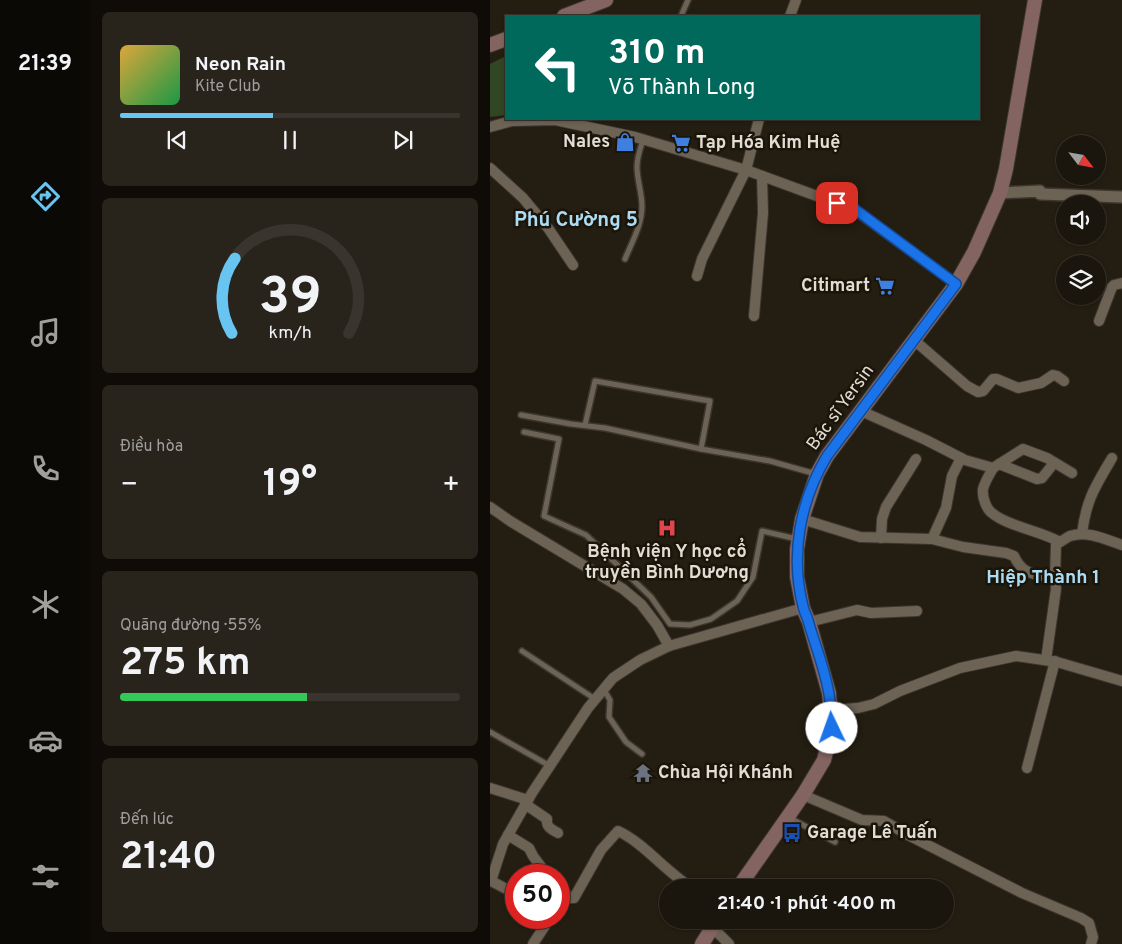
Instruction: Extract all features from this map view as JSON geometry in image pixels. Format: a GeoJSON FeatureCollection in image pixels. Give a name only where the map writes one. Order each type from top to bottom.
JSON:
{"type":"FeatureCollection","features":[{"type":"Feature","properties":{"kind":"main road"},"geometry":{"type":"LineString","coordinates":[[567,15],[606,0]]}},
{"type":"Feature","properties":{"kind":"main road","name":"Bác sĩ Yersin"},"geometry":{"type":"LineString","coordinates":[[744,879],[804,796],[824,760],[832,728],[829,693],[809,622],[803,608],[797,577],[798,539],[802,519],[817,474],[827,456],[956,284],[974,252],[1000,193],[1006,169],[1032,3]]}},
{"type":"Feature","properties":{"kind":"main road"},"geometry":{"type":"LineString","coordinates":[[490,45],[505,39]]}},
{"type":"Feature","properties":{"kind":"main road"},"geometry":{"type":"LineString","coordinates":[[702,944],[712,929]]}},
{"type":"Feature","properties":{"kind":"street"},"geometry":{"type":"LineString","coordinates":[[790,15],[796,0]]}},
{"type":"Feature","properties":{"kind":"street"},"geometry":{"type":"LineString","coordinates":[[490,127],[512,121],[555,120],[643,139],[746,170],[856,210],[956,284]]}},
{"type":"Feature","properties":{"kind":"street"},"geometry":{"type":"LineString","coordinates":[[697,276],[702,259],[746,170],[758,120]]}},
{"type":"Feature","properties":{"kind":"street"},"geometry":{"type":"LineString","coordinates":[[490,168],[523,198],[548,228],[573,265]]}},
{"type":"Feature","properties":{"kind":"street"},"geometry":{"type":"LineString","coordinates":[[754,316],[763,213],[762,176]]}},
{"type":"Feature","properties":{"kind":"street"},"geometry":{"type":"LineString","coordinates":[[1000,193],[1040,191],[1040,194],[1122,197]]}},
{"type":"Feature","properties":{"kind":"street"},"geometry":{"type":"LineString","coordinates":[[1099,321],[1112,287],[1122,283]]}},
{"type":"Feature","properties":{"kind":"street"},"geometry":{"type":"LineString","coordinates":[[914,340],[967,386],[978,392],[983,390],[993,379],[998,379],[1018,388],[1041,383],[1053,375],[1064,381]]}},
{"type":"Feature","properties":{"kind":"street"},"geometry":{"type":"LineString","coordinates":[[861,411],[961,458],[996,466],[1037,479],[1042,478],[1054,463]]}},
{"type":"Feature","properties":{"kind":"street"},"geometry":{"type":"LineString","coordinates":[[1060,542],[1048,535],[1002,518],[990,511],[983,496],[983,490],[996,466],[1023,449],[1047,458],[1072,473]]}},
{"type":"Feature","properties":{"kind":"street"},"geometry":{"type":"LineString","coordinates":[[932,539],[946,508],[952,476],[961,458]]}},
{"type":"Feature","properties":{"kind":"street"},"geometry":{"type":"LineString","coordinates":[[1082,534],[1084,514],[1090,496],[1112,458]]}},
{"type":"Feature","properties":{"kind":"street"},"geometry":{"type":"LineString","coordinates":[[880,538],[882,519],[886,507],[916,459]]}},
{"type":"Feature","properties":{"kind":"street"},"geometry":{"type":"LineString","coordinates":[[490,507],[623,589],[652,618],[669,646]]}},
{"type":"Feature","properties":{"kind":"street"},"geometry":{"type":"LineString","coordinates":[[802,519],[860,537],[932,539],[963,547],[1006,553],[1014,556],[1019,566],[1028,572],[1055,578]]}},
{"type":"Feature","properties":{"kind":"street"},"geometry":{"type":"LineString","coordinates":[[1027,768],[1051,661],[1056,589],[1056,544],[1070,536],[1082,534],[1122,545]]}},
{"type":"Feature","properties":{"kind":"street"},"geometry":{"type":"LineString","coordinates":[[505,889],[490,882],[503,844],[527,802],[596,699],[613,678],[640,660],[669,646],[803,608]]}},
{"type":"Feature","properties":{"kind":"street"},"geometry":{"type":"LineString","coordinates":[[809,622],[857,610],[871,613],[917,612]]}},
{"type":"Feature","properties":{"kind":"street"},"geometry":{"type":"LineString","coordinates":[[831,710],[858,708],[874,704],[900,691],[960,668],[1016,656],[1051,661],[1122,681]]}},
{"type":"Feature","properties":{"kind":"street"},"geometry":{"type":"LineString","coordinates":[[490,788],[527,802],[548,819],[548,827],[558,834]]}},
{"type":"Feature","properties":{"kind":"street"},"geometry":{"type":"LineString","coordinates":[[804,796],[862,820],[884,821],[1022,893],[1081,918],[1089,923],[1093,937],[1091,944]]}},
{"type":"Feature","properties":{"kind":"street"},"geometry":{"type":"LineString","coordinates":[[570,897],[574,898],[601,850],[618,831],[644,849],[678,879]]}},
{"type":"Feature","properties":{"kind":"street"},"geometry":{"type":"LineString","coordinates":[[508,835],[529,848],[539,864]]}},
{"type":"Feature","properties":{"kind":"street"},"geometry":{"type":"LineString","coordinates":[[534,944],[543,929]]}},
{"type":"Feature","properties":{"kind":"street"},"geometry":{"type":"LineString","coordinates":[[719,929],[730,944]]}},
{"type":"Feature","properties":{"kind":"lane"},"geometry":{"type":"LineString","coordinates":[[681,15],[688,0]]}},
{"type":"Feature","properties":{"kind":"lane"},"geometry":{"type":"LineString","coordinates":[[625,259],[639,227],[641,198],[637,159],[643,139]]}},
{"type":"Feature","properties":{"kind":"lane"},"geometry":{"type":"LineString","coordinates":[[585,425],[595,381],[710,401],[702,449]]}},
{"type":"Feature","properties":{"kind":"lane"},"geometry":{"type":"LineString","coordinates":[[521,415],[585,425],[770,461],[817,474]]}},
{"type":"Feature","properties":{"kind":"lane"},"geometry":{"type":"LineString","coordinates":[[524,432],[559,439],[544,516],[586,535],[651,597],[670,624],[690,625],[712,619],[737,601],[754,577],[762,531],[798,539]]}},
{"type":"Feature","properties":{"kind":"lane"},"geometry":{"type":"LineString","coordinates":[[522,651],[596,699]]}},
{"type":"Feature","properties":{"kind":"lane"},"geometry":{"type":"LineString","coordinates":[[604,689],[610,700],[608,717],[626,742],[642,754]]}},
{"type":"Feature","properties":{"kind":"lane"},"geometry":{"type":"LineString","coordinates":[[490,732],[551,766]]}},
{"type":"Feature","properties":{"kind":"lane"},"geometry":{"type":"LineString","coordinates":[[788,816],[835,842]]}},
{"type":"Feature","properties":{"kind":"green space"},"geometry":{"type":"Polygon","coordinates":[[[505,56],[505,115],[490,117],[490,64],[505,56]]]}},
{"type":"Feature","properties":{"kind":"place","name":"Nales"},"geometry":{"type":"Point","coordinates":[625,142]}},
{"type":"Feature","properties":{"kind":"place","name":"Tạp Hóa Kim Huệ"},"geometry":{"type":"Point","coordinates":[681,143]}},
{"type":"Feature","properties":{"kind":"place","name":"Citimart"},"geometry":{"type":"Point","coordinates":[885,286]}},
{"type":"Feature","properties":{"kind":"place","name":"Bệnh viện Y học cổ truyền Bình Dương"},"geometry":{"type":"Point","coordinates":[667,528]}},
{"type":"Feature","properties":{"kind":"place","name":"Chùa Hội Khánh"},"geometry":{"type":"Point","coordinates":[643,773]}},
{"type":"Feature","properties":{"kind":"place","name":"Garage Lê Tuấn"},"geometry":{"type":"Point","coordinates":[792,833]}},
{"type":"Feature","properties":{"kind":"district","name":"Phú Cường 5"},"geometry":{"type":"Point","coordinates":[576,221]}},
{"type":"Feature","properties":{"kind":"district","name":"Hiệp Thành 1"},"geometry":{"type":"Point","coordinates":[1043,578]}},
{"type":"Feature","properties":{"kind":"route"},"geometry":{"type":"LineString","coordinates":[[832,728],[829,693],[809,622],[803,608],[797,577],[797,549],[802,519],[817,474],[827,456],[956,284],[856,210],[837,203]]}}]}
